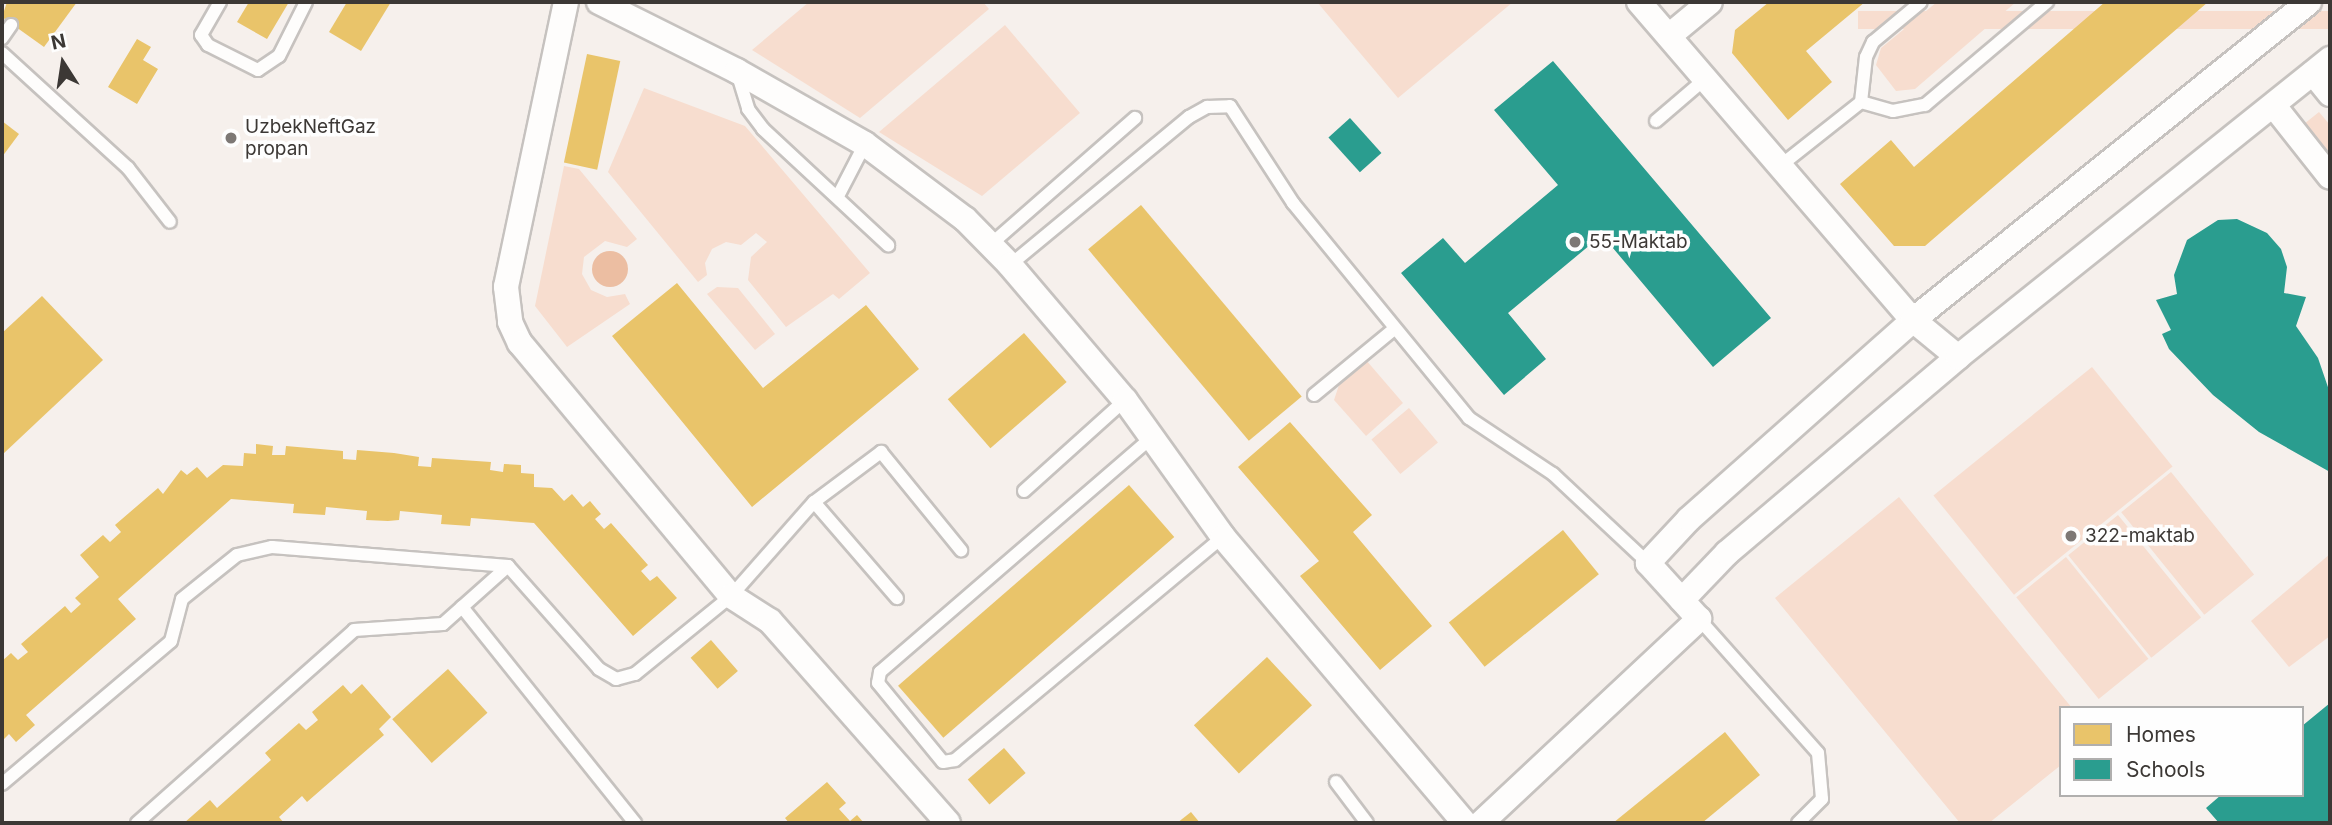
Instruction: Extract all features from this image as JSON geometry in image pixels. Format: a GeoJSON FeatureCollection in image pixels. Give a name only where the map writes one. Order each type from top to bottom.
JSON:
{"type":"FeatureCollection","features":[{"type":"Feature","properties":{"kind":"street"},"geometry":{"type":"LineString","coordinates":[[566,2],[504,305],[520,343],[731,596],[770,621],[948,823]]}},
{"type":"Feature","properties":{"kind":"street"},"geometry":{"type":"LineString","coordinates":[[600,2],[737,71],[865,145],[917,180],[990,245],[1125,400],[1223,537],[1465,823]]}},
{"type":"Feature","properties":{"kind":"street"},"geometry":{"type":"LineString","coordinates":[[1639,2],[1913,320],[1958,357]]}},
{"type":"Feature","properties":{"kind":"street"},"geometry":{"type":"LineString","coordinates":[[1669,36],[1710,2]]}},
{"type":"Feature","properties":{"kind":"street"},"geometry":{"type":"LineString","coordinates":[[1481,823],[1699,619],[1648,563],[1689,519],[1913,320],[2309,2]]}},
{"type":"Feature","properties":{"kind":"street"},"geometry":{"type":"LineString","coordinates":[[1682,600],[1727,553],[1958,357],[2322,66],[2330,94]]}},
{"type":"Feature","properties":{"kind":"street"},"geometry":{"type":"LineString","coordinates":[[2274,106],[2330,177]]}},
{"type":"Feature","properties":{"kind":"lane"},"geometry":{"type":"LineString","coordinates":[[220,2],[201,35],[208,45],[258,70],[279,56],[306,2]]}},
{"type":"Feature","properties":{"kind":"lane"},"geometry":{"type":"LineString","coordinates":[[1780,166],[1861,102],[1866,57],[1873,42],[1921,2]]}},
{"type":"Feature","properties":{"kind":"lane"},"geometry":{"type":"LineString","coordinates":[[1861,102],[1893,111],[1925,105],[2047,2]]}},
{"type":"Feature","properties":{"kind":"lane"},"geometry":{"type":"LineString","coordinates":[[2,38],[11,24]]}},
{"type":"Feature","properties":{"kind":"lane"},"geometry":{"type":"LineString","coordinates":[[2,53],[128,168],[170,222]]}},
{"type":"Feature","properties":{"kind":"lane"},"geometry":{"type":"LineString","coordinates":[[737,71],[748,109],[763,130],[838,196],[888,245]]}},
{"type":"Feature","properties":{"kind":"lane"},"geometry":{"type":"LineString","coordinates":[[1656,121],[1705,79]]}},
{"type":"Feature","properties":{"kind":"lane"},"geometry":{"type":"LineString","coordinates":[[1010,265],[1189,117],[1207,107],[1230,106],[1293,203],[1469,418],[1553,474],[1648,563]]}},
{"type":"Feature","properties":{"kind":"lane"},"geometry":{"type":"LineString","coordinates":[[990,245],[1135,118]]}},
{"type":"Feature","properties":{"kind":"lane"},"geometry":{"type":"LineString","coordinates":[[838,196],[865,145]]}},
{"type":"Feature","properties":{"kind":"lane"},"geometry":{"type":"LineString","coordinates":[[1314,395],[1395,330]]}},
{"type":"Feature","properties":{"kind":"lane"},"geometry":{"type":"LineString","coordinates":[[1024,491],[1125,400]]}},
{"type":"Feature","properties":{"kind":"lane"},"geometry":{"type":"LineString","coordinates":[[1151,438],[880,672],[878,683],[943,762],[955,760],[1223,537]]}},
{"type":"Feature","properties":{"kind":"lane"},"geometry":{"type":"LineString","coordinates":[[2,784],[171,641],[182,599],[237,555],[272,547],[508,566],[599,669],[616,679],[635,674],[731,596],[814,502],[881,452],[961,550]]}},
{"type":"Feature","properties":{"kind":"lane"},"geometry":{"type":"LineString","coordinates":[[814,502],[897,598]]}},
{"type":"Feature","properties":{"kind":"lane"},"geometry":{"type":"LineString","coordinates":[[137,823],[354,630],[443,624],[508,566]]}},
{"type":"Feature","properties":{"kind":"lane"},"geometry":{"type":"LineString","coordinates":[[462,607],[635,823]]}},
{"type":"Feature","properties":{"kind":"lane"},"geometry":{"type":"LineString","coordinates":[[1699,619],[1818,753],[1822,799],[1798,823]]}},
{"type":"Feature","properties":{"kind":"lane"},"geometry":{"type":"LineString","coordinates":[[1336,782],[1367,823]]}},
{"type":"Feature","properties":{"kind":"shaded area"},"geometry":{"type":"Polygon","coordinates":[[[809,2],[983,2],[989,9],[860,118],[752,50],[809,2]]]}},
{"type":"Feature","properties":{"kind":"shaded area"},"geometry":{"type":"Polygon","coordinates":[[[1317,2],[1513,2],[1398,98],[1317,2]]]}},
{"type":"Feature","properties":{"kind":"shaded area"},"geometry":{"type":"Polygon","coordinates":[[[1937,2],[2016,2],[1915,89],[1896,91],[1876,65],[1881,48],[1937,2]]]}},
{"type":"Feature","properties":{"kind":"shaded area"},"geometry":{"type":"Polygon","coordinates":[[[1858,11],[2330,11],[2330,29],[1858,29],[1858,11]]]}},
{"type":"Feature","properties":{"kind":"shaded area"},"geometry":{"type":"Polygon","coordinates":[[[1005,25],[1080,113],[982,196],[879,132],[1005,25]]]}},
{"type":"Feature","properties":{"kind":"shaded area"},"geometry":{"type":"Polygon","coordinates":[[[644,88],[745,126],[870,273],[839,299],[833,294],[786,327],[748,280],[751,257],[767,242],[756,233],[741,245],[726,242],[712,249],[705,263],[707,275],[698,282],[608,172],[644,88]]]}},
{"type":"Feature","properties":{"kind":"shaded area"},"geometry":{"type":"Polygon","coordinates":[[[2319,112],[2330,125],[2330,153],[2304,124],[2319,112]]]}},
{"type":"Feature","properties":{"kind":"shaded area"},"geometry":{"type":"Polygon","coordinates":[[[564,166],[579,169],[637,239],[627,247],[605,241],[584,257],[582,274],[591,290],[607,297],[625,294],[630,304],[567,347],[535,306],[564,166]]]}},
{"type":"Feature","properties":{"kind":"shaded area"},"geometry":{"type":"Polygon","coordinates":[[[610,251],[623,256],[628,269],[623,282],[610,287],[597,282],[592,269],[597,256],[610,251]]]}},
{"type":"Feature","properties":{"kind":"shaded area"},"geometry":{"type":"Polygon","coordinates":[[[717,287],[738,288],[775,334],[755,350],[707,294],[717,287]]]}},
{"type":"Feature","properties":{"kind":"shaded area"},"geometry":{"type":"Polygon","coordinates":[[[1366,360],[1403,403],[1366,436],[1334,400],[1340,382],[1366,360]]]}},
{"type":"Feature","properties":{"kind":"shaded area"},"geometry":{"type":"Polygon","coordinates":[[[2092,367],[2173,466],[2014,595],[1933,495],[2092,367]]]}},
{"type":"Feature","properties":{"kind":"shaded area"},"geometry":{"type":"Polygon","coordinates":[[[1409,408],[1438,442],[1400,474],[1371,439],[1409,408]]]}},
{"type":"Feature","properties":{"kind":"shaded area"},"geometry":{"type":"Polygon","coordinates":[[[2171,472],[2254,575],[2204,615],[2121,512],[2171,472]]]}},
{"type":"Feature","properties":{"kind":"shaded area"},"geometry":{"type":"Polygon","coordinates":[[[1899,497],[2070,706],[2059,706],[2059,767],[1989,823],[1960,823],[1775,598],[1899,497]]]}},
{"type":"Feature","properties":{"kind":"shaded area"},"geometry":{"type":"Polygon","coordinates":[[[2118,515],[2201,618],[2151,658],[2068,555],[2118,515]]]}},
{"type":"Feature","properties":{"kind":"shaded area"},"geometry":{"type":"Polygon","coordinates":[[[2330,554],[2330,636],[2289,667],[2251,621],[2330,554]]]}},
{"type":"Feature","properties":{"kind":"shaded area"},"geometry":{"type":"Polygon","coordinates":[[[2066,557],[2148,659],[2099,699],[2016,597],[2066,557]]]}},
{"type":"Feature","properties":{"kind":"building: Homes"},"geometry":{"type":"Polygon","coordinates":[[[7,2],[77,2],[44,47],[2,17],[7,2]]]}},
{"type":"Feature","properties":{"kind":"building: Homes"},"geometry":{"type":"Polygon","coordinates":[[[249,2],[289,2],[267,39],[237,22],[249,2]]]}},
{"type":"Feature","properties":{"kind":"building: Homes"},"geometry":{"type":"Polygon","coordinates":[[[347,2],[391,2],[361,51],[329,32],[347,2]]]}},
{"type":"Feature","properties":{"kind":"building: Homes"},"geometry":{"type":"Polygon","coordinates":[[[1769,2],[1865,2],[1806,51],[1832,82],[1788,120],[1732,53],[1735,30],[1769,2]]]}},
{"type":"Feature","properties":{"kind":"building: Homes"},"geometry":{"type":"Polygon","coordinates":[[[2105,2],[2208,2],[1925,246],[1894,246],[1840,184],[1891,140],[1914,167],[2105,2]]]}},
{"type":"Feature","properties":{"kind":"building: Homes"},"geometry":{"type":"Polygon","coordinates":[[[137,39],[151,47],[143,60],[158,69],[137,104],[108,87],[137,39]]]}},
{"type":"Feature","properties":{"kind":"building: Homes"},"geometry":{"type":"Polygon","coordinates":[[[587,54],[620,61],[597,170],[564,163],[587,54]]]}},
{"type":"Feature","properties":{"kind":"building: Homes"},"geometry":{"type":"Polygon","coordinates":[[[2,121],[19,134],[2,157],[2,121]]]}},
{"type":"Feature","properties":{"kind":"building: Homes"},"geometry":{"type":"Polygon","coordinates":[[[1141,205],[1302,397],[1249,441],[1088,249],[1141,205]]]}},
{"type":"Feature","properties":{"kind":"building: Homes"},"geometry":{"type":"Polygon","coordinates":[[[677,283],[763,388],[866,305],[919,369],[752,507],[612,336],[677,283]]]}},
{"type":"Feature","properties":{"kind":"building: Homes"},"geometry":{"type":"Polygon","coordinates":[[[42,296],[103,360],[2,455],[2,333],[42,296]]]}},
{"type":"Feature","properties":{"kind":"building: Homes"},"geometry":{"type":"Polygon","coordinates":[[[1024,333],[1067,382],[990,448],[948,399],[1024,333]]]}},
{"type":"Feature","properties":{"kind":"building: Homes"},"geometry":{"type":"Polygon","coordinates":[[[1290,422],[1372,515],[1353,532],[1432,626],[1380,670],[1300,576],[1319,561],[1238,467],[1290,422]]]}},
{"type":"Feature","properties":{"kind":"building: Homes"},"geometry":{"type":"Polygon","coordinates":[[[256,444],[273,446],[272,455],[285,455],[286,446],[343,451],[343,459],[356,460],[357,450],[394,453],[419,457],[418,466],[431,467],[432,458],[491,462],[490,470],[503,472],[504,464],[521,465],[521,473],[534,474],[534,487],[552,488],[564,501],[572,494],[583,507],[590,501],[601,514],[595,519],[604,529],[611,523],[648,565],[641,571],[650,581],[657,576],[677,598],[633,636],[534,523],[471,518],[470,526],[441,524],[442,515],[400,511],[399,520],[366,520],[367,511],[326,507],[325,515],[293,513],[294,504],[231,499],[118,599],[136,619],[26,715],[35,725],[16,742],[9,734],[2,741],[2,661],[11,653],[18,660],[28,652],[21,644],[65,606],[71,613],[81,604],[75,598],[99,577],[80,555],[103,535],[110,542],[121,532],[115,525],[158,488],[163,494],[181,470],[187,475],[197,467],[207,478],[223,465],[243,466],[244,453],[256,454],[256,444]]]}},
{"type":"Feature","properties":{"kind":"building: Homes"},"geometry":{"type":"Polygon","coordinates":[[[1129,485],[1174,537],[943,738],[898,686],[1129,485]]]}},
{"type":"Feature","properties":{"kind":"building: Homes"},"geometry":{"type":"Polygon","coordinates":[[[1563,530],[1599,574],[1485,667],[1449,623],[1563,530]]]}},
{"type":"Feature","properties":{"kind":"building: Homes"},"geometry":{"type":"Polygon","coordinates":[[[711,640],[738,671],[718,689],[691,658],[711,640]]]}},
{"type":"Feature","properties":{"kind":"building: Homes"},"geometry":{"type":"Polygon","coordinates":[[[1267,657],[1312,705],[1239,773],[1194,725],[1267,657]]]}},
{"type":"Feature","properties":{"kind":"building: Homes"},"geometry":{"type":"Polygon","coordinates":[[[448,669],[487,713],[432,763],[392,719],[448,669]]]}},
{"type":"Feature","properties":{"kind":"building: Homes"},"geometry":{"type":"Polygon","coordinates":[[[362,684],[391,717],[379,729],[384,735],[307,802],[302,796],[279,817],[284,823],[184,823],[210,800],[217,808],[271,760],[265,753],[299,723],[306,730],[318,720],[312,712],[343,685],[351,694],[362,684]]]}},
{"type":"Feature","properties":{"kind":"building: Homes"},"geometry":{"type":"Polygon","coordinates":[[[1725,732],[1760,775],[1702,823],[1613,823],[1725,732]]]}},
{"type":"Feature","properties":{"kind":"building: Homes"},"geometry":{"type":"Polygon","coordinates":[[[1004,748],[1026,773],[989,804],[968,779],[1004,748]]]}},
{"type":"Feature","properties":{"kind":"building: Homes"},"geometry":{"type":"Polygon","coordinates":[[[827,782],[846,803],[839,809],[850,821],[857,815],[864,823],[789,823],[785,818],[827,782]]]}},
{"type":"Feature","properties":{"kind":"building: Homes"},"geometry":{"type":"Polygon","coordinates":[[[1191,812],[1200,823],[1177,823],[1191,812]]]}},
{"type":"Feature","properties":{"kind":"building: Schools"},"geometry":{"type":"Polygon","coordinates":[[[1553,61],[1771,318],[1713,367],[1602,235],[1508,313],[1546,359],[1504,395],[1401,273],[1443,238],[1465,263],[1558,185],[1494,110],[1553,61]]]}},
{"type":"Feature","properties":{"kind":"building: Schools"},"geometry":{"type":"Polygon","coordinates":[[[1350,118],[1381,153],[1360,172],[1328,137],[1350,118]]]}},
{"type":"Feature","properties":{"kind":"building: Schools"},"geometry":{"type":"Polygon","coordinates":[[[2237,219],[2267,233],[2281,249],[2287,267],[2284,293],[2306,297],[2296,326],[2318,358],[2330,393],[2330,472],[2259,432],[2213,395],[2169,349],[2162,334],[2171,330],[2156,300],[2177,294],[2174,275],[2187,240],[2218,220],[2237,219]]]}},
{"type":"Feature","properties":{"kind":"building: Schools"},"geometry":{"type":"Polygon","coordinates":[[[2330,703],[2330,823],[2219,823],[2206,808],[2219,797],[2304,797],[2304,724],[2330,703]]]}},
{"type":"Feature","properties":{"kind":"place","name":"UzbekNeftGaz propan"},"geometry":{"type":"Point","coordinates":[231,138]}},
{"type":"Feature","properties":{"kind":"place","name":"55-Maktab"},"geometry":{"type":"Point","coordinates":[1575,242]}},
{"type":"Feature","properties":{"kind":"place","name":"322-maktab"},"geometry":{"type":"Point","coordinates":[2071,536]}}]}
